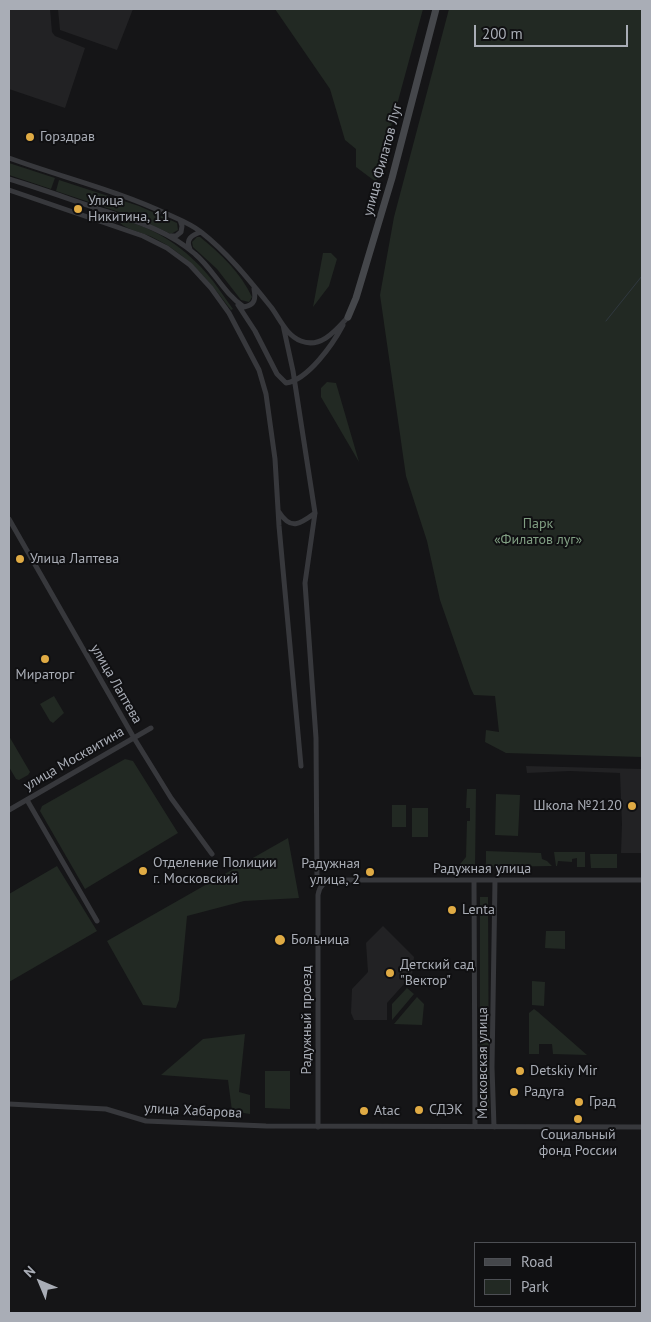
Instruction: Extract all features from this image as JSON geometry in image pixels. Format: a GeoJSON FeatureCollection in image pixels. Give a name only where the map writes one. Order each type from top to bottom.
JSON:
{"type":"FeatureCollection","features":[{"type":"Feature","properties":{"kind":"street","name":"улица Филатов Луг"},"geometry":{"type":"LineString","coordinates":[[236,302],[255,330],[277,374],[286,383],[297,380],[324,354],[337,337],[356,298],[392,178],[436,9]]}},
{"type":"Feature","properties":{"kind":"street","name":"улица Филатов Луг"},"geometry":{"type":"LineString","coordinates":[[9,158],[127,197],[180,220],[201,232],[234,262],[296,339],[310,343],[323,340],[335,331],[348,317]]}},
{"type":"Feature","properties":{"kind":"street"},"geometry":{"type":"LineString","coordinates":[[9,179],[123,216],[159,230],[195,253],[236,302],[244,307],[251,306],[256,297],[254,288]]}},
{"type":"Feature","properties":{"kind":"street"},"geometry":{"type":"LineString","coordinates":[[9,190],[143,236],[167,248],[190,265],[211,288],[229,313],[259,370],[266,394],[275,459],[301,766]]}},
{"type":"Feature","properties":{"kind":"street"},"geometry":{"type":"LineString","coordinates":[[98,221],[115,220],[123,216]]}},
{"type":"Feature","properties":{"kind":"street"},"geometry":{"type":"LineString","coordinates":[[169,236],[176,236],[182,232],[180,220]]}},
{"type":"Feature","properties":{"kind":"street"},"geometry":{"type":"LineString","coordinates":[[190,250],[188,246],[189,239],[201,232]]}},
{"type":"Feature","properties":{"kind":"street"},"geometry":{"type":"LineString","coordinates":[[283,325],[293,371],[315,513],[305,583],[316,738],[317,880]]}},
{"type":"Feature","properties":{"kind":"street"},"geometry":{"type":"LineString","coordinates":[[278,511],[284,520],[290,524],[298,524],[315,513]]}},
{"type":"Feature","properties":{"kind":"street","name":"улица Лаптева"},"geometry":{"type":"LineString","coordinates":[[9,519],[134,738],[171,798],[212,854]]}},
{"type":"Feature","properties":{"kind":"street","name":"улица Москвитина"},"geometry":{"type":"LineString","coordinates":[[9,810],[151,728]]}},
{"type":"Feature","properties":{"kind":"street"},"geometry":{"type":"LineString","coordinates":[[27,800],[97,921]]}},
{"type":"Feature","properties":{"kind":"street","name":"Радужная улица"},"geometry":{"type":"LineString","coordinates":[[323,884],[333,880],[642,880]]}},
{"type":"Feature","properties":{"kind":"street","name":"Московская улица"},"geometry":{"type":"LineString","coordinates":[[474,880],[476,1127]]}},
{"type":"Feature","properties":{"kind":"street","name":"Московская улица"},"geometry":{"type":"LineString","coordinates":[[494,1127],[492,1067],[495,880]]}},
{"type":"Feature","properties":{"kind":"street","name":"Радужный проезд"},"geometry":{"type":"LineString","coordinates":[[318,1127],[318,902],[319,890],[323,884]]}},
{"type":"Feature","properties":{"kind":"street","name":"улица Хабарова"},"geometry":{"type":"LineString","coordinates":[[9,1104],[106,1109],[146,1121],[318,1127],[642,1127]]}},
{"type":"Feature","properties":{"kind":"shaded area"},"geometry":{"type":"Polygon","coordinates":[[[9,9],[50,9],[52,32],[55,36],[85,48],[65,108],[9,89],[9,9]]]}},
{"type":"Feature","properties":{"kind":"shaded area"},"geometry":{"type":"Polygon","coordinates":[[[58,9],[133,9],[117,50],[60,30],[58,9]]]}},
{"type":"Feature","properties":{"kind":"shaded area","name":"Школа №2120"},"geometry":{"type":"Polygon","coordinates":[[[526,766],[642,769],[642,853],[621,853],[620,773],[570,771],[527,773],[526,766]]]}},
{"type":"Feature","properties":{"kind":"shaded area","name":"Детский сад \"Вектор\""},"geometry":{"type":"Polygon","coordinates":[[[383,926],[414,957],[412,975],[387,1003],[387,1020],[354,1020],[351,1013],[352,989],[368,972],[366,943],[383,926]]]}},
{"type":"Feature","properties":{"kind":"green space"},"geometry":{"type":"Polygon","coordinates":[[[275,9],[423,9],[376,182],[356,167],[356,149],[345,140],[330,89],[275,9]]]}},
{"type":"Feature","properties":{"kind":"green space","name":"Парк «Филатов луг»"},"geometry":{"type":"Polygon","coordinates":[[[449,9],[642,9],[642,757],[506,753],[485,742],[486,730],[499,732],[495,696],[474,695],[471,689],[440,600],[427,541],[406,476],[380,295],[394,217],[449,9]]]}},
{"type":"Feature","properties":{"kind":"green space"},"geometry":{"type":"Polygon","coordinates":[[[9,163],[55,178],[51,189],[9,175],[9,163]]]}},
{"type":"Feature","properties":{"kind":"green space"},"geometry":{"type":"Polygon","coordinates":[[[59,180],[139,206],[177,223],[178,230],[171,234],[137,218],[56,191],[59,180]]]}},
{"type":"Feature","properties":{"kind":"green space"},"geometry":{"type":"Polygon","coordinates":[[[129,222],[153,231],[186,253],[216,284],[233,309],[231,310],[196,268],[176,251],[152,237],[120,223],[129,222]]]}},
{"type":"Feature","properties":{"kind":"green space"},"geometry":{"type":"Polygon","coordinates":[[[197,237],[200,237],[215,250],[236,272],[252,297],[249,302],[241,300],[217,269],[193,247],[192,242],[197,237]]]}},
{"type":"Feature","properties":{"kind":"green space"},"geometry":{"type":"Polygon","coordinates":[[[323,253],[331,253],[337,259],[329,286],[313,307],[323,253]]]}},
{"type":"Feature","properties":{"kind":"green space"},"geometry":{"type":"Polygon","coordinates":[[[327,382],[336,383],[359,462],[321,397],[321,388],[327,382]]]}},
{"type":"Feature","properties":{"kind":"green space"},"geometry":{"type":"Polygon","coordinates":[[[54,696],[64,713],[53,723],[40,704],[54,696]]]}},
{"type":"Feature","properties":{"kind":"green space"},"geometry":{"type":"Polygon","coordinates":[[[9,736],[30,772],[19,780],[16,779],[9,767],[9,736]]]}},
{"type":"Feature","properties":{"kind":"green space"},"geometry":{"type":"Polygon","coordinates":[[[125,759],[133,761],[178,833],[85,889],[40,811],[42,806],[125,759]]]}},
{"type":"Feature","properties":{"kind":"green space"},"geometry":{"type":"Polygon","coordinates":[[[467,789],[476,789],[475,868],[456,869],[466,857],[467,821],[470,821],[470,808],[466,808],[467,789]]]}},
{"type":"Feature","properties":{"kind":"green space"},"geometry":{"type":"Polygon","coordinates":[[[496,794],[520,795],[518,836],[495,835],[496,794]]]}},
{"type":"Feature","properties":{"kind":"green space"},"geometry":{"type":"Polygon","coordinates":[[[392,805],[406,805],[406,827],[392,827],[392,805]]]}},
{"type":"Feature","properties":{"kind":"green space"},"geometry":{"type":"Polygon","coordinates":[[[412,808],[428,808],[428,837],[412,837],[412,808]]]}},
{"type":"Feature","properties":{"kind":"green space"},"geometry":{"type":"Polygon","coordinates":[[[288,838],[299,898],[244,901],[187,916],[179,1000],[176,1008],[143,1005],[107,941],[288,838]]]}},
{"type":"Feature","properties":{"kind":"green space"},"geometry":{"type":"Polygon","coordinates":[[[486,851],[541,853],[542,859],[552,866],[486,867],[486,851]]]}},
{"type":"Feature","properties":{"kind":"green space"},"geometry":{"type":"Polygon","coordinates":[[[554,852],[585,852],[585,867],[577,867],[577,858],[572,859],[572,862],[558,861],[556,866],[554,852]]]}},
{"type":"Feature","properties":{"kind":"green space"},"geometry":{"type":"Polygon","coordinates":[[[590,854],[617,854],[617,868],[591,868],[590,854]]]}},
{"type":"Feature","properties":{"kind":"green space"},"geometry":{"type":"Polygon","coordinates":[[[57,866],[97,931],[9,982],[9,894],[57,866]]]}},
{"type":"Feature","properties":{"kind":"green space"},"geometry":{"type":"Polygon","coordinates":[[[480,897],[488,897],[489,1111],[480,1111],[480,897]]]}},
{"type":"Feature","properties":{"kind":"green space"},"geometry":{"type":"Polygon","coordinates":[[[546,931],[565,931],[565,949],[545,948],[546,931]]]}},
{"type":"Feature","properties":{"kind":"green space"},"geometry":{"type":"Polygon","coordinates":[[[532,981],[545,982],[544,1006],[532,1005],[532,981]]]}},
{"type":"Feature","properties":{"kind":"green space"},"geometry":{"type":"Polygon","coordinates":[[[407,988],[414,994],[392,1020],[392,1004],[407,988]]]}},
{"type":"Feature","properties":{"kind":"green space"},"geometry":{"type":"Polygon","coordinates":[[[417,997],[424,1004],[422,1025],[394,1024],[417,997]]]}},
{"type":"Feature","properties":{"kind":"green space"},"geometry":{"type":"Polygon","coordinates":[[[534,1009],[587,1055],[553,1054],[552,1044],[539,1044],[539,1054],[529,1054],[529,1013],[534,1009]]]}},
{"type":"Feature","properties":{"kind":"green space"},"geometry":{"type":"Polygon","coordinates":[[[245,1034],[239,1092],[250,1095],[250,1114],[232,1111],[228,1080],[161,1075],[203,1039],[245,1034]]]}},
{"type":"Feature","properties":{"kind":"green space"},"geometry":{"type":"Polygon","coordinates":[[[265,1071],[290,1071],[290,1109],[265,1108],[265,1071]]]}},
{"type":"Feature","properties":{"kind":"waterway"},"geometry":{"type":"LineString","coordinates":[[606,321],[642,276]]}},
{"type":"Feature","properties":{"kind":"place","name":"Горздрав"},"geometry":{"type":"Point","coordinates":[30,137]}},
{"type":"Feature","properties":{"kind":"place","name":"Улица Никитина, 11"},"geometry":{"type":"Point","coordinates":[78,209]}},
{"type":"Feature","properties":{"kind":"place","name":"Улица Лаптева"},"geometry":{"type":"Point","coordinates":[20,559]}},
{"type":"Feature","properties":{"kind":"place","name":"Мираторг"},"geometry":{"type":"Point","coordinates":[45,659]}},
{"type":"Feature","properties":{"kind":"place","name":"Школа №2120"},"geometry":{"type":"Point","coordinates":[632,806]}},
{"type":"Feature","properties":{"kind":"place","name":"Отделение Полиции г. Московский"},"geometry":{"type":"Point","coordinates":[143,871]}},
{"type":"Feature","properties":{"kind":"place","name":"Радужная улица, 2"},"geometry":{"type":"Point","coordinates":[370,872]}},
{"type":"Feature","properties":{"kind":"place","name":"Lenta"},"geometry":{"type":"Point","coordinates":[452,910]}},
{"type":"Feature","properties":{"kind":"place","name":"Больница"},"geometry":{"type":"Point","coordinates":[280,940]}},
{"type":"Feature","properties":{"kind":"place","name":"Детский сад \"Вектор\""},"geometry":{"type":"Point","coordinates":[390,973]}},
{"type":"Feature","properties":{"kind":"place","name":"Detskiy Mir"},"geometry":{"type":"Point","coordinates":[520,1071]}},
{"type":"Feature","properties":{"kind":"place","name":"Радуга"},"geometry":{"type":"Point","coordinates":[514,1092]}},
{"type":"Feature","properties":{"kind":"place","name":"Град"},"geometry":{"type":"Point","coordinates":[579,1102]}},
{"type":"Feature","properties":{"kind":"place","name":"СДЭК"},"geometry":{"type":"Point","coordinates":[419,1110]}},
{"type":"Feature","properties":{"kind":"place","name":"Atac"},"geometry":{"type":"Point","coordinates":[364,1111]}},
{"type":"Feature","properties":{"kind":"place","name":"Социальный фонд России"},"geometry":{"type":"Point","coordinates":[578,1119]}}]}
